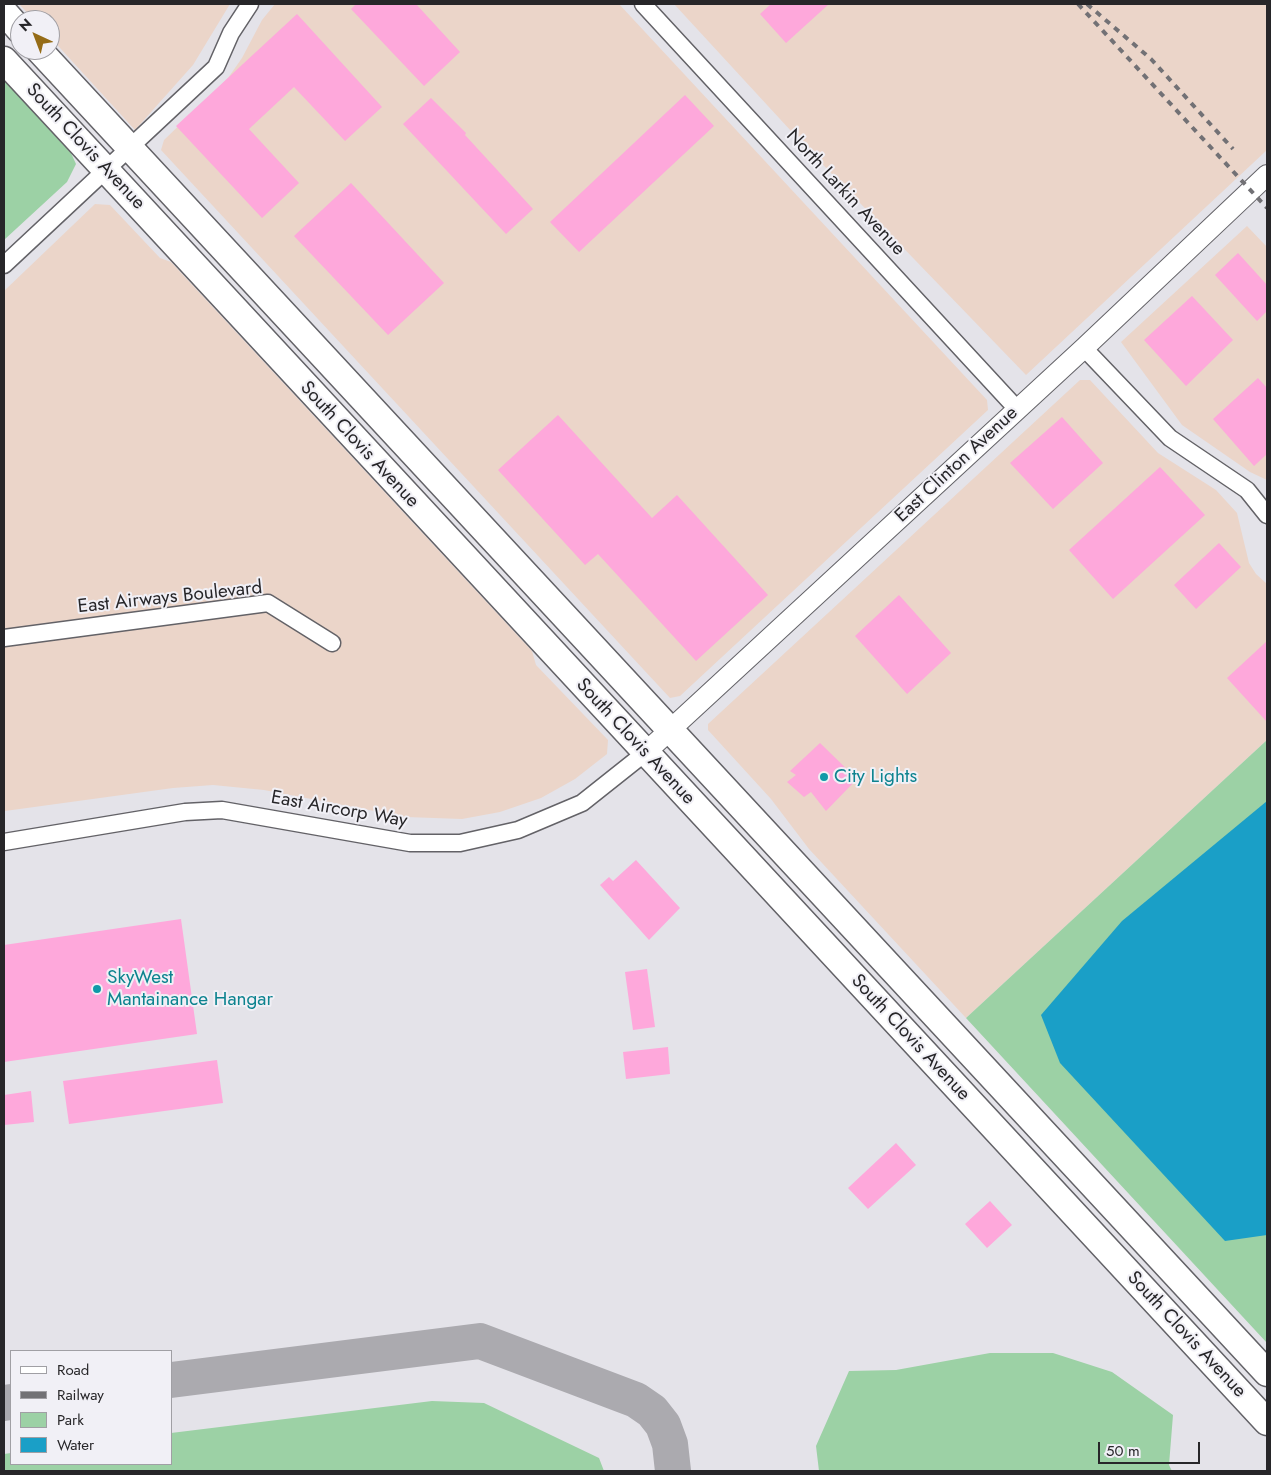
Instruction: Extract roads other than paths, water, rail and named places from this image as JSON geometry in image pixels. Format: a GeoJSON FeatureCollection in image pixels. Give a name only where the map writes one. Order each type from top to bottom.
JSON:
{"type":"FeatureCollection","features":[{"type":"Feature","properties":{"kind":"main road","name":"South Clovis Avenue"},"geometry":{"type":"LineString","coordinates":[[4,60],[1267,1422]]}},
{"type":"Feature","properties":{"kind":"main road","name":"South Clovis Avenue"},"geometry":{"type":"LineString","coordinates":[[48,60],[1267,1373]]}},
{"type":"Feature","properties":{"kind":"main road"},"geometry":{"type":"LineString","coordinates":[[942,1073],[967,1050]]}},
{"type":"Feature","properties":{"kind":"street"},"geometry":{"type":"LineString","coordinates":[[4,265],[216,67],[231,33],[250,4]]}},
{"type":"Feature","properties":{"kind":"street","name":"North Larkin Avenue"},"geometry":{"type":"LineString","coordinates":[[643,4],[1017,409]]}},
{"type":"Feature","properties":{"kind":"street","name":"East Clinton Avenue"},"geometry":{"type":"LineString","coordinates":[[645,753],[1084,348],[1267,175]]}},
{"type":"Feature","properties":{"kind":"street"},"geometry":{"type":"LineString","coordinates":[[1084,348],[1170,438],[1247,490],[1267,515]]}},
{"type":"Feature","properties":{"kind":"street","name":"East Airways Boulevard"},"geometry":{"type":"LineString","coordinates":[[4,638],[268,603],[332,643]]}},
{"type":"Feature","properties":{"kind":"street","name":"East Aircorp Way"},"geometry":{"type":"LineString","coordinates":[[7,837],[186,812],[222,810],[410,843],[460,843],[518,830],[582,803],[645,753]]}},
{"type":"Feature","properties":{"kind":"water"},"geometry":{"type":"Polygon","coordinates":[[[1267,801],[1267,1235],[1225,1241],[1060,1063],[1041,1015],[1122,921],[1267,801]]]}},
{"type":"Feature","properties":{"kind":"railway"},"geometry":{"type":"LineString","coordinates":[[1078,4],[1267,208]]}},
{"type":"Feature","properties":{"kind":"railway"},"geometry":{"type":"LineString","coordinates":[[1087,4],[1151,59],[1233,149]]}},
{"type":"Feature","properties":{"kind":"place","name":"City Lights"},"geometry":{"type":"Point","coordinates":[824,777]}},
{"type":"Feature","properties":{"kind":"place","name":"SkyWest Mantainance Hangar"},"geometry":{"type":"Point","coordinates":[97,989]}}]}
